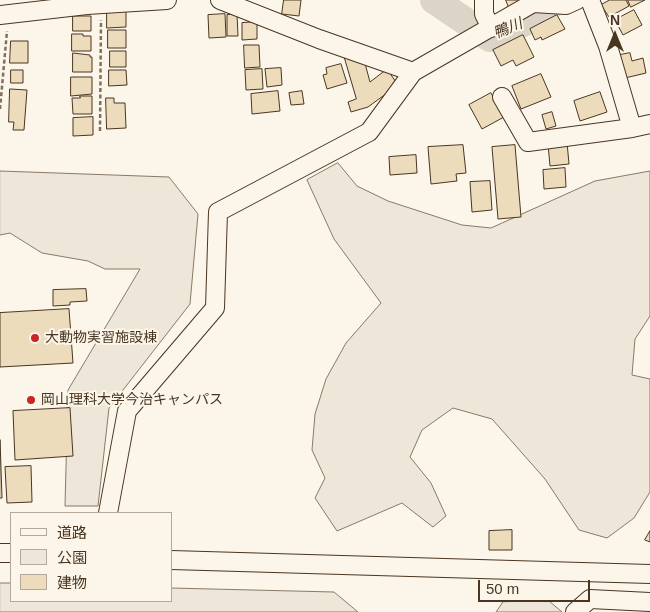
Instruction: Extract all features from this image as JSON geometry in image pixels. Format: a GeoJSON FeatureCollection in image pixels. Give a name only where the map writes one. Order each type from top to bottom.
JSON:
{"type":"FeatureCollection","features":[{"type":"Feature","properties":{"kind":"street"},"geometry":{"type":"LineString","coordinates":[[4,15],[130,1],[167,0]]}},
{"type":"Feature","properties":{"kind":"street"},"geometry":{"type":"LineString","coordinates":[[220,0],[319,39],[413,72]]}},
{"type":"Feature","properties":{"kind":"street"},"geometry":{"type":"LineString","coordinates":[[484,0],[484,14],[491,28]]}},
{"type":"Feature","properties":{"kind":"street"},"geometry":{"type":"LineString","coordinates":[[108,512],[127,411],[215,308],[218,212],[368,132],[413,72],[533,3],[566,5],[577,0]]}},
{"type":"Feature","properties":{"kind":"street"},"geometry":{"type":"LineString","coordinates":[[590,0],[608,46],[632,128]]}},
{"type":"Feature","properties":{"kind":"street"},"geometry":{"type":"LineString","coordinates":[[502,97],[528,142],[650,124]]}},
{"type":"Feature","properties":{"kind":"street"},"geometry":{"type":"LineString","coordinates":[[172,560],[650,574]]}},
{"type":"Feature","properties":{"kind":"street"},"geometry":{"type":"LineString","coordinates":[[576,612],[590,599],[610,606],[650,602]]}},
{"type":"Feature","properties":{"kind":"path"},"geometry":{"type":"LineString","coordinates":[[100,131],[101,4]]}},
{"type":"Feature","properties":{"kind":"path"},"geometry":{"type":"LineString","coordinates":[[0,109],[4,15]]}},
{"type":"Feature","properties":{"kind":"green space"},"geometry":{"type":"Polygon","coordinates":[[[338,163],[357,186],[388,201],[462,225],[491,228],[595,181],[650,171],[650,316],[635,339],[632,375],[650,379],[650,492],[634,518],[607,538],[579,530],[545,479],[492,419],[453,408],[422,430],[410,457],[431,483],[446,516],[433,527],[402,503],[337,531],[315,498],[325,478],[312,450],[315,414],[326,379],[346,343],[381,303],[334,239],[307,180],[338,163]]]}},
{"type":"Feature","properties":{"kind":"green space"},"geometry":{"type":"Polygon","coordinates":[[[0,171],[169,177],[198,214],[190,304],[109,408],[98,506],[65,506],[68,390],[140,269],[105,269],[88,261],[42,253],[10,233],[0,235],[0,171]]]}},
{"type":"Feature","properties":{"kind":"green space"},"geometry":{"type":"Polygon","coordinates":[[[0,583],[10,583],[10,602],[172,602],[172,588],[334,592],[358,612],[0,612],[0,583]]]}},
{"type":"Feature","properties":{"kind":"green space"},"geometry":{"type":"Polygon","coordinates":[[[549,601],[562,612],[496,612],[503,602],[549,601]]]}},
{"type":"Feature","properties":{"kind":"building"},"geometry":{"type":"Polygon","coordinates":[[[284,0],[301,0],[299,16],[282,14],[284,0]]]}},
{"type":"Feature","properties":{"kind":"building"},"geometry":{"type":"Polygon","coordinates":[[[506,0],[528,0],[510,10],[506,0]]]}},
{"type":"Feature","properties":{"kind":"building"},"geometry":{"type":"Polygon","coordinates":[[[610,0],[626,0],[629,6],[609,17],[601,5],[610,0]]]}},
{"type":"Feature","properties":{"kind":"building"},"geometry":{"type":"Polygon","coordinates":[[[628,0],[645,0],[631,7],[628,0]]]}},
{"type":"Feature","properties":{"kind":"building"},"geometry":{"type":"Polygon","coordinates":[[[107,9],[126,9],[126,27],[107,28],[107,9]]]}},
{"type":"Feature","properties":{"kind":"building"},"geometry":{"type":"Polygon","coordinates":[[[634,10],[642,25],[623,35],[615,20],[634,10]]]}},
{"type":"Feature","properties":{"kind":"building"},"geometry":{"type":"Polygon","coordinates":[[[225,14],[226,37],[209,38],[208,15],[225,14]]]}},
{"type":"Feature","properties":{"kind":"building"},"geometry":{"type":"Polygon","coordinates":[[[237,14],[238,36],[227,36],[227,15],[237,14]]]}},
{"type":"Feature","properties":{"kind":"building"},"geometry":{"type":"Polygon","coordinates":[[[557,15],[565,29],[542,40],[541,37],[535,40],[530,29],[557,15]]]}},
{"type":"Feature","properties":{"kind":"building"},"geometry":{"type":"Polygon","coordinates":[[[73,16],[91,16],[91,31],[73,31],[73,16]]]}},
{"type":"Feature","properties":{"kind":"building"},"geometry":{"type":"Polygon","coordinates":[[[257,22],[257,39],[242,40],[242,23],[257,22]]]}},
{"type":"Feature","properties":{"kind":"building"},"geometry":{"type":"Polygon","coordinates":[[[108,30],[126,30],[126,48],[108,48],[108,30]]]}},
{"type":"Feature","properties":{"kind":"building"},"geometry":{"type":"Polygon","coordinates":[[[72,34],[91,36],[91,51],[72,51],[72,34]]]}},
{"type":"Feature","properties":{"kind":"building"},"geometry":{"type":"Polygon","coordinates":[[[523,35],[534,57],[516,66],[513,60],[501,66],[493,50],[523,35]]]}},
{"type":"Feature","properties":{"kind":"building"},"geometry":{"type":"Polygon","coordinates":[[[11,41],[28,41],[28,63],[10,63],[11,41]]]}},
{"type":"Feature","properties":{"kind":"building"},"geometry":{"type":"Polygon","coordinates":[[[244,45],[259,45],[260,67],[245,68],[244,45]]]}},
{"type":"Feature","properties":{"kind":"building"},"geometry":{"type":"Polygon","coordinates":[[[110,51],[126,51],[126,67],[110,67],[110,51]]]}},
{"type":"Feature","properties":{"kind":"building"},"geometry":{"type":"Polygon","coordinates":[[[343,52],[363,56],[370,82],[387,69],[398,85],[368,107],[351,112],[348,102],[356,99],[343,52]]]}},
{"type":"Feature","properties":{"kind":"building"},"geometry":{"type":"Polygon","coordinates":[[[73,53],[90,55],[92,57],[92,72],[73,72],[73,53]]]}},
{"type":"Feature","properties":{"kind":"building"},"geometry":{"type":"Polygon","coordinates":[[[630,53],[632,61],[643,58],[646,73],[625,78],[620,55],[630,53]]]}},
{"type":"Feature","properties":{"kind":"building"},"geometry":{"type":"Polygon","coordinates":[[[341,64],[347,83],[327,89],[323,75],[327,74],[326,68],[341,64]]]}},
{"type":"Feature","properties":{"kind":"building"},"geometry":{"type":"Polygon","coordinates":[[[281,68],[282,85],[267,87],[265,69],[281,68]]]}},
{"type":"Feature","properties":{"kind":"building"},"geometry":{"type":"Polygon","coordinates":[[[262,69],[263,89],[246,90],[245,70],[262,69]]]}},
{"type":"Feature","properties":{"kind":"building"},"geometry":{"type":"Polygon","coordinates":[[[11,70],[23,70],[23,83],[11,83],[11,70]]]}},
{"type":"Feature","properties":{"kind":"building"},"geometry":{"type":"Polygon","coordinates":[[[109,70],[126,70],[127,85],[109,86],[109,70]]]}},
{"type":"Feature","properties":{"kind":"building"},"geometry":{"type":"Polygon","coordinates":[[[541,74],[551,97],[521,109],[512,86],[541,74]]]}},
{"type":"Feature","properties":{"kind":"building"},"geometry":{"type":"Polygon","coordinates":[[[71,77],[92,77],[92,94],[71,96],[71,77]]]}},
{"type":"Feature","properties":{"kind":"building"},"geometry":{"type":"Polygon","coordinates":[[[10,89],[27,90],[24,130],[13,130],[14,122],[9,122],[10,89]]]}},
{"type":"Feature","properties":{"kind":"building"},"geometry":{"type":"Polygon","coordinates":[[[278,91],[280,111],[252,114],[251,94],[278,91]]]}},
{"type":"Feature","properties":{"kind":"building"},"geometry":{"type":"Polygon","coordinates":[[[302,91],[304,104],[291,105],[289,93],[302,91]]]}},
{"type":"Feature","properties":{"kind":"building"},"geometry":{"type":"Polygon","coordinates":[[[600,92],[607,112],[580,121],[574,101],[600,92]]]}},
{"type":"Feature","properties":{"kind":"building"},"geometry":{"type":"Polygon","coordinates":[[[491,93],[504,117],[482,129],[469,105],[491,93]]]}},
{"type":"Feature","properties":{"kind":"building"},"geometry":{"type":"Polygon","coordinates":[[[80,96],[92,96],[92,114],[73,114],[72,98],[80,98],[80,96]]]}},
{"type":"Feature","properties":{"kind":"building"},"geometry":{"type":"Polygon","coordinates":[[[106,98],[114,98],[114,103],[125,103],[126,128],[107,129],[106,98]]]}},
{"type":"Feature","properties":{"kind":"building"},"geometry":{"type":"Polygon","coordinates":[[[552,112],[556,126],[546,129],[542,115],[552,112]]]}},
{"type":"Feature","properties":{"kind":"building"},"geometry":{"type":"Polygon","coordinates":[[[93,117],[93,135],[73,136],[73,118],[93,117]]]}},
{"type":"Feature","properties":{"kind":"building"},"geometry":{"type":"Polygon","coordinates":[[[567,142],[569,164],[550,166],[548,144],[567,142]]]}},
{"type":"Feature","properties":{"kind":"building"},"geometry":{"type":"Polygon","coordinates":[[[463,145],[466,173],[456,174],[457,181],[431,184],[428,147],[463,145]]]}},
{"type":"Feature","properties":{"kind":"building"},"geometry":{"type":"Polygon","coordinates":[[[515,145],[521,217],[498,219],[492,147],[515,145]]]}},
{"type":"Feature","properties":{"kind":"building"},"geometry":{"type":"Polygon","coordinates":[[[416,155],[417,173],[390,175],[389,157],[416,155]]]}},
{"type":"Feature","properties":{"kind":"building"},"geometry":{"type":"Polygon","coordinates":[[[565,168],[566,187],[544,189],[543,170],[565,168]]]}},
{"type":"Feature","properties":{"kind":"building"},"geometry":{"type":"Polygon","coordinates":[[[490,181],[492,210],[472,212],[470,182],[490,181]]]}},
{"type":"Feature","properties":{"kind":"building"},"geometry":{"type":"Polygon","coordinates":[[[86,289],[87,301],[53,306],[53,290],[86,289]]]}},
{"type":"Feature","properties":{"kind":"building","name":"大動物実習施設棟"},"geometry":{"type":"Polygon","coordinates":[[[69,309],[73,363],[0,367],[0,313],[69,309]]]}},
{"type":"Feature","properties":{"kind":"building"},"geometry":{"type":"Polygon","coordinates":[[[70,408],[73,456],[15,460],[13,411],[70,408]]]}},
{"type":"Feature","properties":{"kind":"building"},"geometry":{"type":"Polygon","coordinates":[[[0,440],[2,498],[0,498],[0,440]]]}},
{"type":"Feature","properties":{"kind":"building"},"geometry":{"type":"Polygon","coordinates":[[[31,466],[32,502],[7,503],[5,467],[31,466]]]}},
{"type":"Feature","properties":{"kind":"building"},"geometry":{"type":"Polygon","coordinates":[[[512,530],[512,550],[489,550],[489,531],[512,530]]]}},
{"type":"Feature","properties":{"kind":"building"},"geometry":{"type":"Polygon","coordinates":[[[650,531],[650,542],[645,540],[650,531]]]}},
{"type":"Feature","properties":{"kind":"waterway","name":"鴨川"},"geometry":{"type":"LineString","coordinates":[[434,0],[490,38],[534,18],[557,0]]}},
{"type":"Feature","properties":{"kind":"place","name":"大動物実習施設棟"},"geometry":{"type":"Point","coordinates":[35,338]}},
{"type":"Feature","properties":{"kind":"place","name":"岡山理科大学今治キャンパス"},"geometry":{"type":"Point","coordinates":[31,400]}}]}
